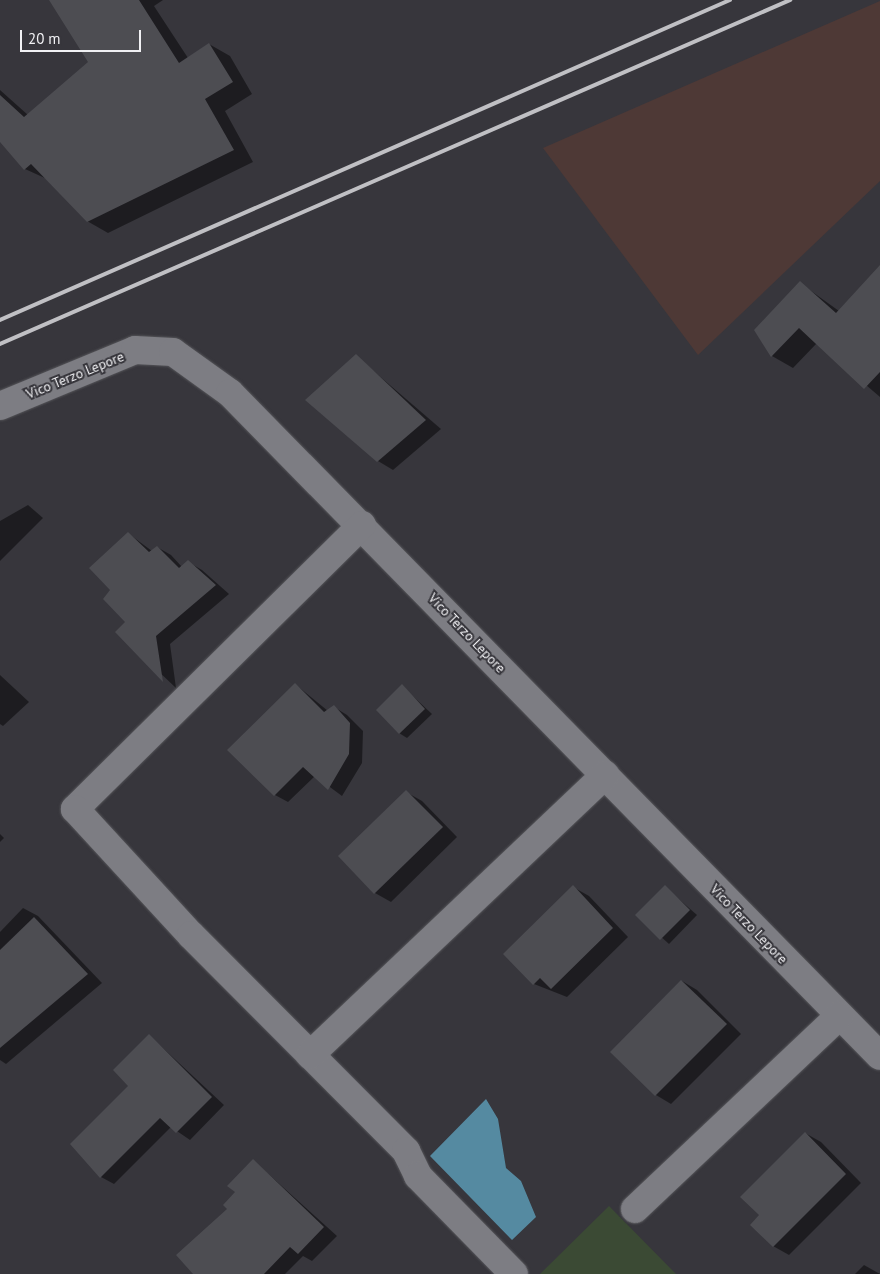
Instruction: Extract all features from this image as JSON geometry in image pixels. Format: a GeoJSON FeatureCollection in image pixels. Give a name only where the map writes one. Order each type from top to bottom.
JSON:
{"type":"FeatureCollection","features":[{"type":"Feature","properties":{"kind":"street","name":"Vico Terzo Lepore"},"geometry":{"type":"LineString","coordinates":[[0,406],[135,350],[173,352],[230,393],[362,525],[880,1056]]}},
{"type":"Feature","properties":{"kind":"street"},"geometry":{"type":"LineString","coordinates":[[362,525],[75,809],[310,1055],[406,1151],[418,1176],[514,1274]]}},
{"type":"Feature","properties":{"kind":"street"},"geometry":{"type":"LineString","coordinates":[[310,1055],[605,775]]}},
{"type":"Feature","properties":{"kind":"street"},"geometry":{"type":"LineString","coordinates":[[635,1209],[839,1016]]}},
{"type":"Feature","properties":{"kind":"shaded area"},"geometry":{"type":"Polygon","coordinates":[[[880,1],[880,181],[698,355],[543,148],[880,1]]]}},
{"type":"Feature","properties":{"kind":"green space"},"geometry":{"type":"Polygon","coordinates":[[[609,1206],[676,1274],[540,1274],[609,1206]]]}},
{"type":"Feature","properties":{"kind":"water"},"geometry":{"type":"Polygon","coordinates":[[[486,1099],[498,1119],[506,1168],[521,1181],[536,1217],[512,1240],[430,1156],[486,1099]]]}},
{"type":"Feature","properties":{"kind":"building"},"geometry":{"type":"Polygon","coordinates":[[[49,0],[139,0],[179,63],[209,43],[233,82],[205,99],[234,150],[87,222],[31,164],[24,170],[0,142],[0,95],[24,117],[88,62],[49,0]]]}},
{"type":"Feature","properties":{"kind":"building"},"geometry":{"type":"Polygon","coordinates":[[[880,265],[880,372],[864,389],[799,328],[771,357],[754,330],[800,281],[836,313],[880,265]]]}},
{"type":"Feature","properties":{"kind":"building"},"geometry":{"type":"Polygon","coordinates":[[[356,354],[426,420],[377,462],[305,400],[356,354]]]}},
{"type":"Feature","properties":{"kind":"building"},"geometry":{"type":"Polygon","coordinates":[[[128,532],[149,552],[157,546],[179,568],[188,560],[216,585],[156,636],[163,682],[115,632],[125,622],[103,599],[110,590],[89,568],[128,532]]]}},
{"type":"Feature","properties":{"kind":"building"},"geometry":{"type":"Polygon","coordinates":[[[295,683],[324,712],[334,705],[350,723],[349,754],[328,790],[303,767],[274,796],[227,750],[295,683]]]}},
{"type":"Feature","properties":{"kind":"building"},"geometry":{"type":"Polygon","coordinates":[[[402,684],[425,709],[399,734],[376,710],[402,684]]]}},
{"type":"Feature","properties":{"kind":"building"},"geometry":{"type":"Polygon","coordinates":[[[406,790],[443,827],[374,894],[338,856],[406,790]]]}},
{"type":"Feature","properties":{"kind":"building"},"geometry":{"type":"Polygon","coordinates":[[[573,885],[613,928],[551,989],[540,978],[533,985],[503,954],[573,885]]]}},
{"type":"Feature","properties":{"kind":"building"},"geometry":{"type":"Polygon","coordinates":[[[665,885],[690,910],[660,940],[635,915],[665,885]]]}},
{"type":"Feature","properties":{"kind":"building"},"geometry":{"type":"Polygon","coordinates":[[[34,917],[88,974],[0,1048],[0,950],[34,917]]]}},
{"type":"Feature","properties":{"kind":"building"},"geometry":{"type":"Polygon","coordinates":[[[681,980],[727,1024],[655,1096],[610,1052],[681,980]]]}},
{"type":"Feature","properties":{"kind":"building"},"geometry":{"type":"Polygon","coordinates":[[[149,1034],[212,1097],[176,1133],[160,1118],[100,1178],[70,1144],[128,1086],[113,1070],[149,1034]]]}},
{"type":"Feature","properties":{"kind":"building"},"geometry":{"type":"Polygon","coordinates":[[[805,1132],[846,1174],[773,1247],[750,1225],[759,1215],[740,1197],[805,1132]]]}},
{"type":"Feature","properties":{"kind":"building"},"geometry":{"type":"Polygon","coordinates":[[[253,1159],[324,1227],[298,1254],[290,1247],[264,1274],[193,1274],[176,1255],[227,1209],[223,1205],[235,1192],[227,1186],[253,1159]]]}},
{"type":"Feature","properties":{"kind":"railway"},"geometry":{"type":"LineString","coordinates":[[0,320],[730,0]]}},
{"type":"Feature","properties":{"kind":"railway"},"geometry":{"type":"LineString","coordinates":[[0,344],[790,0]]}}]}
